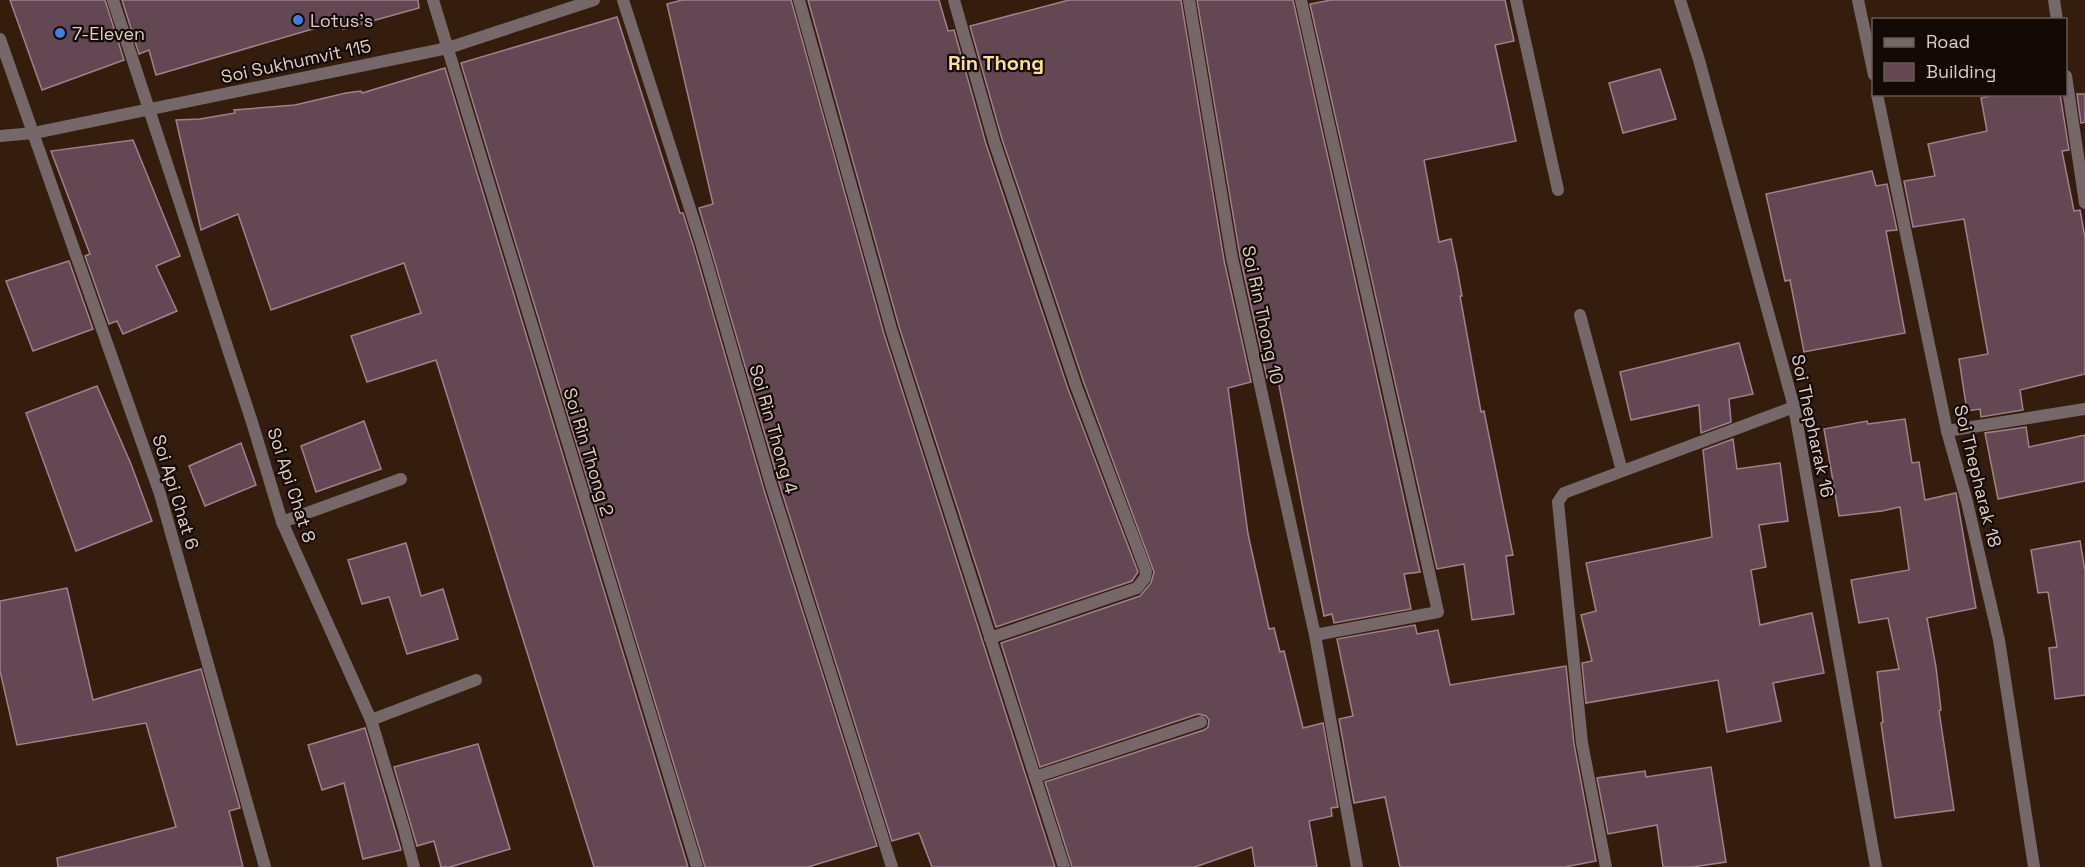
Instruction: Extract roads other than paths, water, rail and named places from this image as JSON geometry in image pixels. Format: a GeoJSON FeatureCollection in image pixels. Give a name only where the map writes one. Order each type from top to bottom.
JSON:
{"type":"FeatureCollection","features":[{"type":"Feature","properties":{"kind":"street","name":"Soi Api Chat 8"},"geometry":{"type":"LineString","coordinates":[[113,0],[252,422],[282,522],[371,720],[414,867]]}},
{"type":"Feature","properties":{"kind":"street","name":"Soi Rin Thong 2"},"geometry":{"type":"LineString","coordinates":[[433,0],[697,867]]}},
{"type":"Feature","properties":{"kind":"street","name":"Soi Sukhumvit 115"},"geometry":{"type":"LineString","coordinates":[[0,136],[34,132],[448,48],[594,0]]}},
{"type":"Feature","properties":{"kind":"street","name":"Soi Rin Thong 4"},"geometry":{"type":"LineString","coordinates":[[623,0],[702,246],[772,488],[892,867]]}},
{"type":"Feature","properties":{"kind":"street"},"geometry":{"type":"LineString","coordinates":[[799,0],[892,332],[1064,867]]}},
{"type":"Feature","properties":{"kind":"street"},"geometry":{"type":"LineString","coordinates":[[954,0],[994,141],[1068,363],[1146,571],[1145,578],[1137,588],[990,638]]}},
{"type":"Feature","properties":{"kind":"street","name":"Soi Rin Thong 10"},"geometry":{"type":"LineString","coordinates":[[1189,0],[1232,258],[1315,635],[1357,867]]}},
{"type":"Feature","properties":{"kind":"street"},"geometry":{"type":"LineString","coordinates":[[1301,0],[1438,612],[1315,635]]}},
{"type":"Feature","properties":{"kind":"street"},"geometry":{"type":"LineString","coordinates":[[1516,0],[1558,190]]}},
{"type":"Feature","properties":{"kind":"street","name":"Soi Thepharak 16"},"geometry":{"type":"LineString","coordinates":[[1680,0],[1699,60],[1794,407],[1876,867]]}},
{"type":"Feature","properties":{"kind":"street"},"geometry":{"type":"LineString","coordinates":[[1858,0],[1872,66]]}},
{"type":"Feature","properties":{"kind":"street"},"geometry":{"type":"LineString","coordinates":[[2054,0],[2057,18]]}},
{"type":"Feature","properties":{"kind":"street","name":"Soi Api Chat 6"},"geometry":{"type":"LineString","coordinates":[[0,39],[160,494],[265,867]]}},
{"type":"Feature","properties":{"kind":"street"},"geometry":{"type":"LineString","coordinates":[[2067,83],[2085,203]]}},
{"type":"Feature","properties":{"kind":"street","name":"Soi Thepharak 18"},"geometry":{"type":"LineString","coordinates":[[1877,96],[1947,431],[1967,502],[1999,640],[2034,867]]}},
{"type":"Feature","properties":{"kind":"street"},"geometry":{"type":"LineString","coordinates":[[1580,315],[1622,471]]}},
{"type":"Feature","properties":{"kind":"street"},"geometry":{"type":"LineString","coordinates":[[1606,867],[1582,743],[1558,502],[1564,493],[1794,407]]}},
{"type":"Feature","properties":{"kind":"street"},"geometry":{"type":"LineString","coordinates":[[1947,431],[2085,409]]}},
{"type":"Feature","properties":{"kind":"street"},"geometry":{"type":"LineString","coordinates":[[282,522],[401,479]]}},
{"type":"Feature","properties":{"kind":"street"},"geometry":{"type":"LineString","coordinates":[[371,720],[476,680]]}},
{"type":"Feature","properties":{"kind":"street"},"geometry":{"type":"LineString","coordinates":[[1035,777],[1201,722]]}},
{"type":"Feature","properties":{"kind":"place","name":"Lotus's"},"geometry":{"type":"Point","coordinates":[298,20]}},
{"type":"Feature","properties":{"kind":"place","name":"7-Eleven"},"geometry":{"type":"Point","coordinates":[60,33]}},
{"type":"Feature","properties":{"kind":"district","name":"Rin Thong"},"geometry":{"type":"Point","coordinates":[996,63]}}]}
